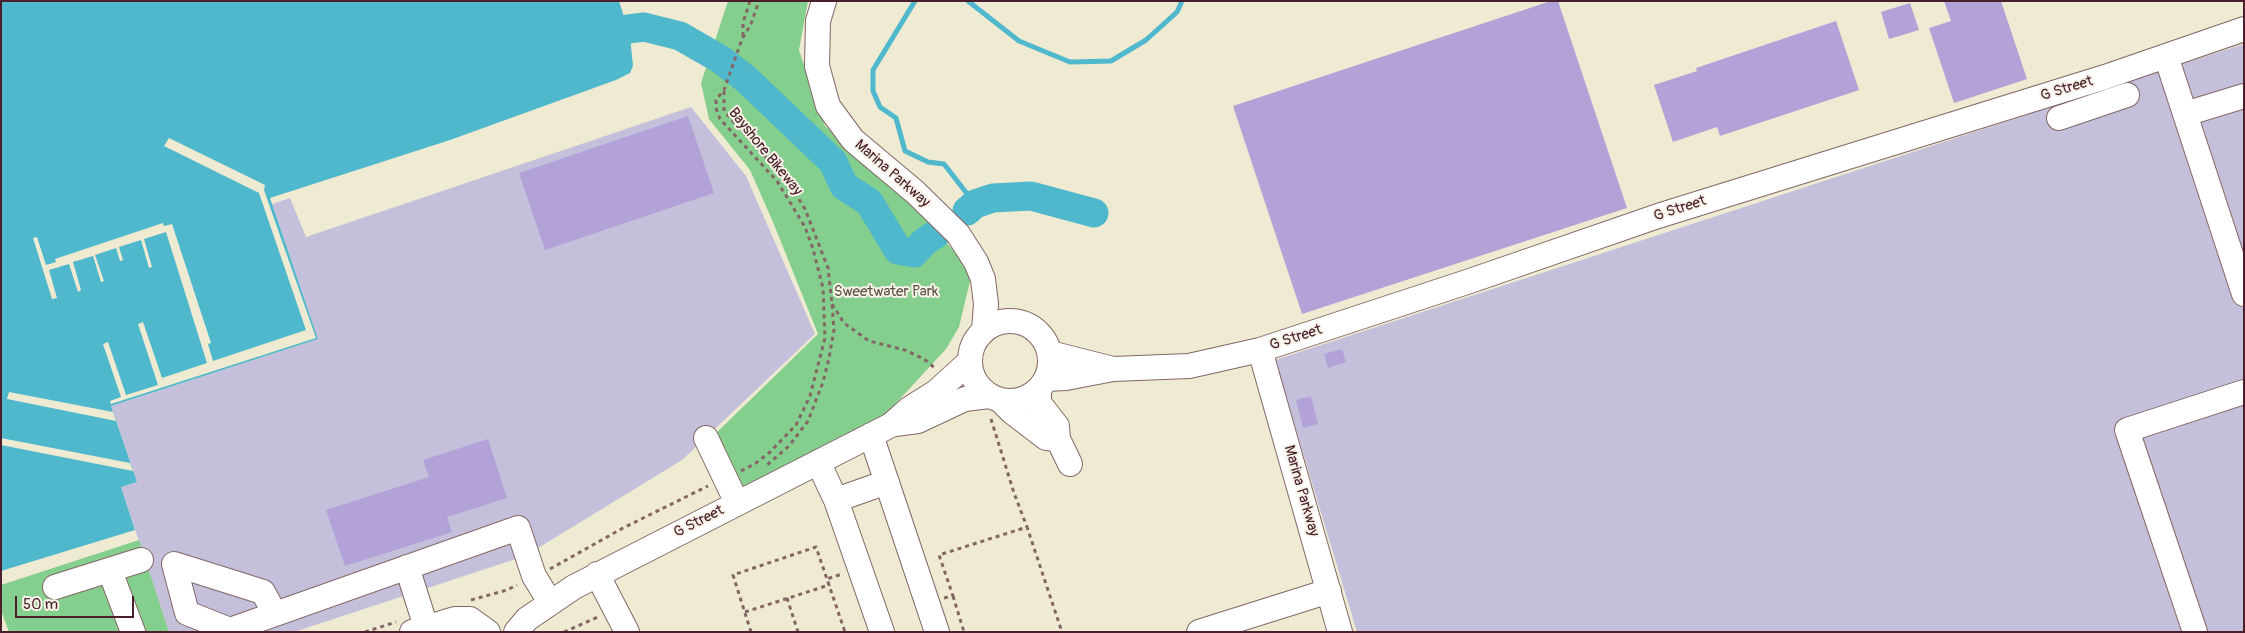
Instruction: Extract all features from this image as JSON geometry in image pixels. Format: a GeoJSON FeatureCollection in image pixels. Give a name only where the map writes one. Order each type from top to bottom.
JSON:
{"type":"FeatureCollection","features":[{"type":"Feature","properties":{"kind":"street","name":"Marina Parkway"},"geometry":{"type":"LineString","coordinates":[[824,1],[818,21],[817,66],[828,106],[853,140],[914,192],[958,234],[976,262],[983,279],[986,304],[984,330]]}},
{"type":"Feature","properties":{"kind":"street","name":"G Street"},"geometry":{"type":"LineString","coordinates":[[1043,384],[1113,369],[1189,366],[1260,350],[1458,285],[1658,216],[2087,83],[2244,29]]}},
{"type":"Feature","properties":{"kind":"street"},"geometry":{"type":"LineString","coordinates":[[2166,56],[2244,294]]}},
{"type":"Feature","properties":{"kind":"street"},"geometry":{"type":"LineString","coordinates":[[2059,118],[2127,95]]}},
{"type":"Feature","properties":{"kind":"street"},"geometry":{"type":"LineString","coordinates":[[2185,114],[2244,96]]}},
{"type":"Feature","properties":{"kind":"street","name":"Marina Parkway"},"geometry":{"type":"LineString","coordinates":[[983,279],[1000,296],[1014,321]]}},
{"type":"Feature","properties":{"kind":"street"},"geometry":{"type":"LineString","coordinates":[[1058,439],[1046,438],[1012,412],[993,402],[979,387],[972,375],[970,362],[972,349],[984,330],[999,322],[1014,321],[1036,330],[1045,340],[1050,353],[1050,366],[1043,384],[1039,403],[1057,426],[1058,439],[1070,464]]}},
{"type":"Feature","properties":{"kind":"street","name":"Marina Parkway"},"geometry":{"type":"LineString","coordinates":[[1260,350],[1340,632]]}},
{"type":"Feature","properties":{"kind":"street","name":"G Street"},"geometry":{"type":"LineString","coordinates":[[1050,353],[1113,369]]}},
{"type":"Feature","properties":{"kind":"street","name":"G Street"},"geometry":{"type":"LineString","coordinates":[[516,632],[528,619],[568,590],[881,430],[936,392],[970,362]]}},
{"type":"Feature","properties":{"kind":"street"},"geometry":{"type":"LineString","coordinates":[[993,402],[1015,401],[1028,397],[1043,384]]}},
{"type":"Feature","properties":{"kind":"street"},"geometry":{"type":"LineString","coordinates":[[2195,632],[2127,430],[2244,392]]}},
{"type":"Feature","properties":{"kind":"street","name":"G Street"},"geometry":{"type":"LineString","coordinates":[[881,430],[918,421],[965,400],[993,402]]}},
{"type":"Feature","properties":{"kind":"street"},"geometry":{"type":"LineString","coordinates":[[881,430],[887,482],[937,632]]}},
{"type":"Feature","properties":{"kind":"street"},"geometry":{"type":"LineString","coordinates":[[706,438],[737,503]]}},
{"type":"Feature","properties":{"kind":"street"},"geometry":{"type":"LineString","coordinates":[[818,462],[836,500],[882,632]]}},
{"type":"Feature","properties":{"kind":"street"},"geometry":{"type":"LineString","coordinates":[[836,500],[887,482]]}},
{"type":"Feature","properties":{"kind":"street"},"geometry":{"type":"LineString","coordinates":[[275,614],[263,592],[174,564],[187,613],[230,631],[518,528],[534,576],[550,602]]}},
{"type":"Feature","properties":{"kind":"street"},"geometry":{"type":"LineString","coordinates":[[55,587],[141,560]]}},
{"type":"Feature","properties":{"kind":"street"},"geometry":{"type":"LineString","coordinates":[[407,567],[419,629],[455,619],[470,619],[488,632]]}},
{"type":"Feature","properties":{"kind":"street"},"geometry":{"type":"LineString","coordinates":[[110,571],[133,632]]}},
{"type":"Feature","properties":{"kind":"street"},"geometry":{"type":"LineString","coordinates":[[597,574],[627,632]]}},
{"type":"Feature","properties":{"kind":"street"},"geometry":{"type":"LineString","coordinates":[[1199,632],[1329,591]]}},
{"type":"Feature","properties":{"kind":"path"},"geometry":{"type":"LineString","coordinates":[[742,39],[743,23],[750,1]]}},
{"type":"Feature","properties":{"kind":"path"},"geometry":{"type":"LineString","coordinates":[[742,39],[751,24],[759,1]]}},
{"type":"Feature","properties":{"kind":"path","name":"Bayshore Bikeway"},"geometry":{"type":"LineString","coordinates":[[725,478],[756,463],[770,452],[796,425],[804,410],[817,375],[825,338],[825,312],[820,270],[805,227],[777,181],[720,119],[716,108],[716,100],[724,90],[742,39]]}},
{"type":"Feature","properties":{"kind":"path"},"geometry":{"type":"LineString","coordinates":[[724,90],[724,111],[784,177],[805,209],[828,268],[832,304],[834,330],[829,358],[823,382],[808,421],[790,446],[762,469]]}},
{"type":"Feature","properties":{"kind":"path"},"geometry":{"type":"LineString","coordinates":[[832,304],[844,323],[869,341],[905,350],[924,359],[942,373]]}},
{"type":"Feature","properties":{"kind":"path"},"geometry":{"type":"LineString","coordinates":[[993,402],[1014,493],[1062,632]]}},
{"type":"Feature","properties":{"kind":"path"},"geometry":{"type":"LineString","coordinates":[[964,632],[939,556],[1027,527]]}},
{"type":"Feature","properties":{"kind":"path"},"geometry":{"type":"LineString","coordinates":[[751,632],[733,575],[816,547],[845,632]]}},
{"type":"Feature","properties":{"kind":"path"},"geometry":{"type":"LineString","coordinates":[[827,579],[842,574]]}},
{"type":"Feature","properties":{"kind":"path"},"geometry":{"type":"LineString","coordinates":[[745,612],[829,585]]}},
{"type":"Feature","properties":{"kind":"path"},"geometry":{"type":"LineString","coordinates":[[942,598],[952,596]]}},
{"type":"Feature","properties":{"kind":"path"},"geometry":{"type":"LineString","coordinates":[[787,598],[798,632]]}},
{"type":"Feature","properties":{"kind":"path"},"geometry":{"type":"LineString","coordinates":[[564,632],[603,615]]}},
{"type":"Feature","properties":{"kind":"shaded area"},"geometry":{"type":"Polygon","coordinates":[[[2244,44],[2244,632],[1357,632],[1275,360],[2244,44]]]}},
{"type":"Feature","properties":{"kind":"shaded area"},"geometry":{"type":"Polygon","coordinates":[[[691,107],[746,176],[815,334],[682,460],[525,556],[294,632],[169,632],[121,487],[137,482],[111,406],[318,339],[272,204],[290,198],[306,237],[691,107]]]}},
{"type":"Feature","properties":{"kind":"green space","name":"Sweetwater Park"},"geometry":{"type":"Polygon","coordinates":[[[728,1],[808,1],[799,50],[825,126],[904,192],[972,273],[959,327],[946,349],[887,413],[804,464],[742,494],[710,439],[818,334],[750,170],[709,119],[701,83],[728,1]]]}},
{"type":"Feature","properties":{"kind":"green space"},"geometry":{"type":"Polygon","coordinates":[[[139,540],[169,632],[9,632],[1,610],[1,585],[139,540]]]}},
{"type":"Feature","properties":{"kind":"water"},"geometry":{"type":"Polygon","coordinates":[[[1,1],[619,1],[630,36],[633,66],[630,73],[616,80],[450,140],[270,198],[318,339],[111,406],[137,482],[121,487],[135,530],[1,571],[1,1]]]}},
{"type":"Feature","properties":{"kind":"pier"},"geometry":{"type":"Polygon","coordinates":[[[169,138],[265,185],[264,190],[316,338],[111,404],[110,401],[121,397],[103,344],[108,342],[126,395],[158,385],[138,324],[143,322],[162,378],[207,363],[166,232],[144,239],[152,267],[149,268],[141,240],[119,247],[123,260],[120,261],[116,248],[95,255],[104,281],[101,282],[93,256],[73,262],[81,290],[78,292],[69,264],[49,270],[57,298],[52,299],[33,238],[37,237],[46,265],[56,262],[55,259],[163,223],[164,226],[172,224],[211,343],[208,344],[213,361],[306,330],[259,193],[164,146],[169,138]]]}},
{"type":"Feature","properties":{"kind":"pier"},"geometry":{"type":"Polygon","coordinates":[[[9,392],[113,412],[116,421],[7,399],[9,392]]]}},
{"type":"Feature","properties":{"kind":"pier"},"geometry":{"type":"Polygon","coordinates":[[[1,438],[130,463],[133,471],[1,445],[1,438]]]}},
{"type":"Feature","properties":{"kind":"building"},"geometry":{"type":"Polygon","coordinates":[[[1551,1],[1558,1],[1627,208],[1302,314],[1233,106],[1551,1]]]}},
{"type":"Feature","properties":{"kind":"building"},"geometry":{"type":"Polygon","coordinates":[[[1944,1],[2001,1],[2027,79],[1954,103],[1929,28],[1951,21],[1944,1]]]}},
{"type":"Feature","properties":{"kind":"building"},"geometry":{"type":"Polygon","coordinates":[[[1910,3],[1919,30],[1889,39],[1881,12],[1910,3]]]}},
{"type":"Feature","properties":{"kind":"building"},"geometry":{"type":"Polygon","coordinates":[[[1836,21],[1859,90],[1720,136],[1717,127],[1673,142],[1654,85],[1697,71],[1696,68],[1836,21]]]}},
{"type":"Feature","properties":{"kind":"building"},"geometry":{"type":"Polygon","coordinates":[[[688,116],[714,193],[545,250],[519,173],[688,116]]]}},
{"type":"Feature","properties":{"kind":"building"},"geometry":{"type":"Polygon","coordinates":[[[1342,349],[1346,362],[1328,368],[1324,354],[1342,349]]]}},
{"type":"Feature","properties":{"kind":"building"},"geometry":{"type":"Polygon","coordinates":[[[1311,396],[1318,424],[1303,428],[1296,400],[1311,396]]]}},
{"type":"Feature","properties":{"kind":"building"},"geometry":{"type":"Polygon","coordinates":[[[488,439],[507,498],[447,517],[452,532],[345,566],[326,510],[429,477],[423,460],[488,439]]]}},
{"type":"Feature","properties":{"kind":"waterway"},"geometry":{"type":"LineString","coordinates":[[915,1],[873,70],[873,91],[880,107],[896,118],[905,151],[928,162],[944,164],[975,204]]}},
{"type":"Feature","properties":{"kind":"waterway"},"geometry":{"type":"LineString","coordinates":[[968,1],[1019,41],[1070,62],[1111,61],[1146,40],[1177,12],[1182,1]]}},
{"type":"Feature","properties":{"kind":"waterway"},"geometry":{"type":"LineString","coordinates":[[628,29],[644,27],[680,36],[720,59],[746,79],[833,162],[844,186],[869,202],[898,250],[914,253],[924,242],[936,234]]}},
{"type":"Feature","properties":{"kind":"waterway"},"geometry":{"type":"LineString","coordinates":[[967,211],[975,204],[993,198],[1031,196],[1094,213]]}}]}
